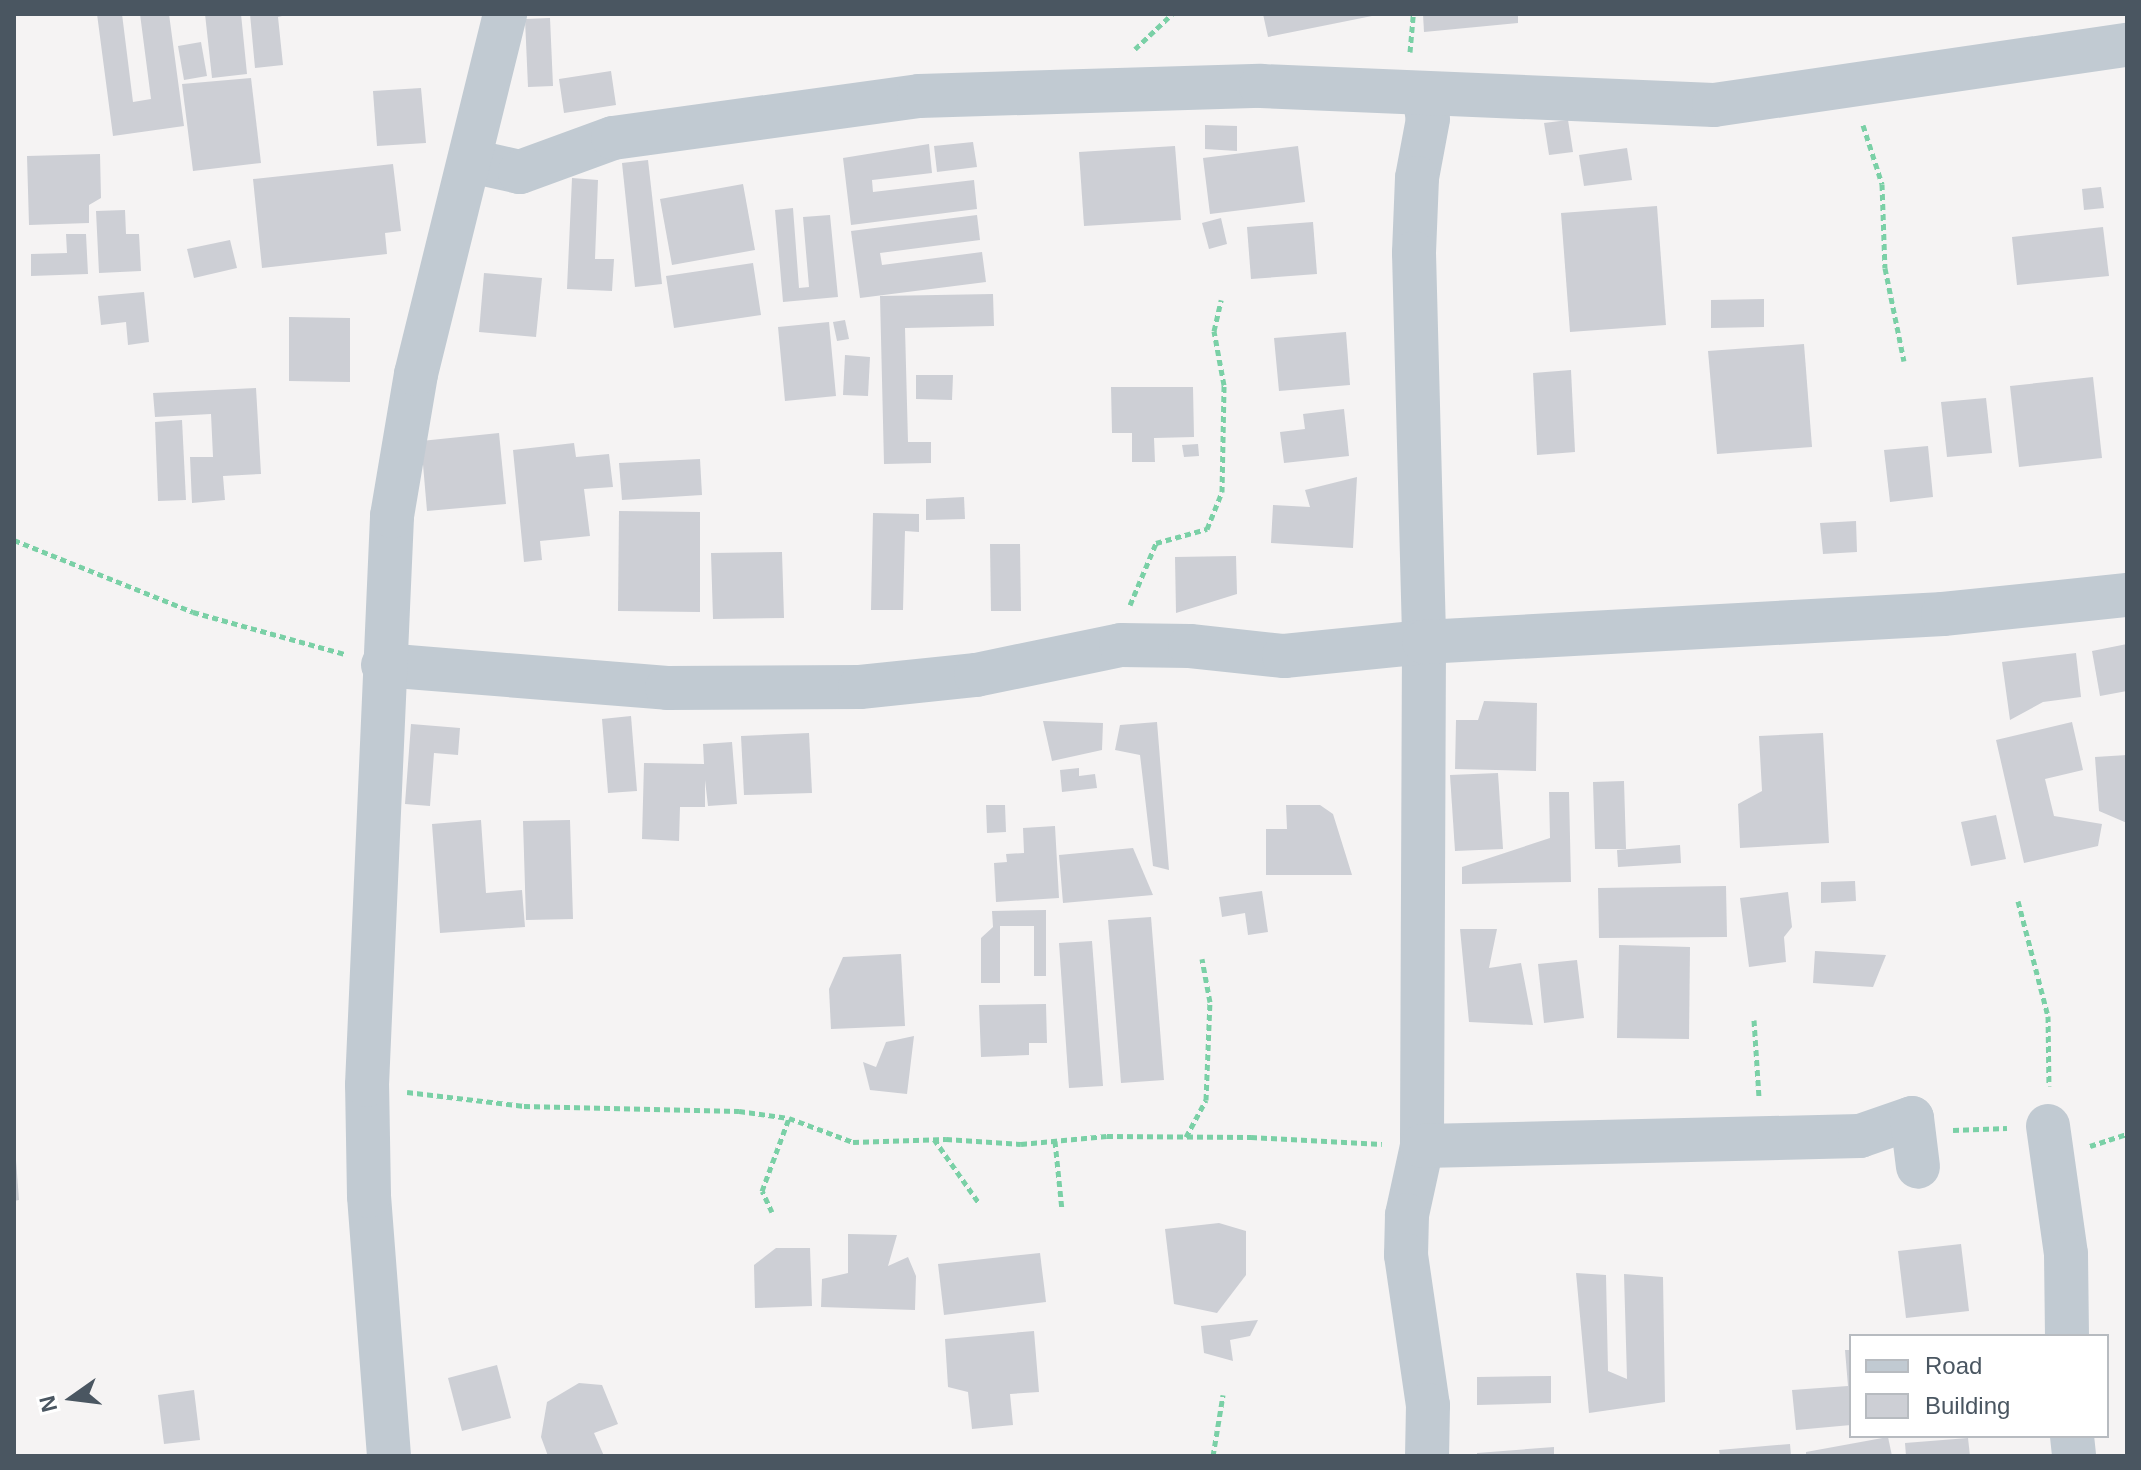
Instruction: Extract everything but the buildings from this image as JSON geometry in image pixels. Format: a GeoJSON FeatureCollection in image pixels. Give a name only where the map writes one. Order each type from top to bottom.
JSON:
{"type":"FeatureCollection","features":[{"type":"Feature","properties":{"kind":"street"},"geometry":{"type":"LineString","coordinates":[[389,1456],[369,1196],[367,1085],[383,665],[392,516],[416,374],[505,14]]}},
{"type":"Feature","properties":{"kind":"street"},"geometry":{"type":"LineString","coordinates":[[471,161],[520,172],[613,138],[919,96],[1170,85],[1714,105],[2127,45]]}},
{"type":"Feature","properties":{"kind":"street"},"geometry":{"type":"LineString","coordinates":[[1424,95],[1428,119],[1417,178],[1414,253],[1424,642],[1422,1146],[1407,1215],[1406,1255],[1428,1405],[1427,1456]]}},
{"type":"Feature","properties":{"kind":"street"},"geometry":{"type":"LineString","coordinates":[[383,665],[667,688],[801,689],[976,675],[1121,645],[1190,646],[1284,656],[1424,642],[1943,614],[2127,595]]}},
{"type":"Feature","properties":{"kind":"street"},"geometry":{"type":"LineString","coordinates":[[2050,1112],[2066,1254],[2067,1334]]}},
{"type":"Feature","properties":{"kind":"street"},"geometry":{"type":"LineString","coordinates":[[1422,1146],[1860,1136],[1912,1118],[1918,1167]]}},
{"type":"Feature","properties":{"kind":"path"},"geometry":{"type":"LineString","coordinates":[[1858,84],[1863,126],[1882,184],[1885,268],[1904,361]]}},
{"type":"Feature","properties":{"kind":"path"},"geometry":{"type":"LineString","coordinates":[[1121,645],[1136,582],[1156,543],[1207,529],[1222,492],[1224,385],[1214,331],[1221,300]]}},
{"type":"Feature","properties":{"kind":"path"},"geometry":{"type":"LineString","coordinates":[[14,540],[193,612],[383,665]]}},
{"type":"Feature","properties":{"kind":"path"},"geometry":{"type":"LineString","coordinates":[[2018,901],[2048,1016],[2046,1070],[2050,1112]]}},
{"type":"Feature","properties":{"kind":"path"},"geometry":{"type":"LineString","coordinates":[[1185,1138],[1206,1100],[1210,1002],[1202,959]]}},
{"type":"Feature","properties":{"kind":"path"},"geometry":{"type":"LineString","coordinates":[[1754,1020],[1765,1138]]}},
{"type":"Feature","properties":{"kind":"path"},"geometry":{"type":"LineString","coordinates":[[367,1085],[524,1106],[739,1111],[789,1118],[853,1142],[1185,1138],[1422,1146]]}},
{"type":"Feature","properties":{"kind":"path"},"geometry":{"type":"LineString","coordinates":[[772,1212],[762,1191],[789,1118]]}},
{"type":"Feature","properties":{"kind":"path"},"geometry":{"type":"LineString","coordinates":[[933,1139],[979,1203]]}},
{"type":"Feature","properties":{"kind":"path"},"geometry":{"type":"LineString","coordinates":[[1055,1141],[1062,1210]]}},
{"type":"Feature","properties":{"kind":"path"},"geometry":{"type":"LineString","coordinates":[[1213,1456],[1223,1395]]}}]}
